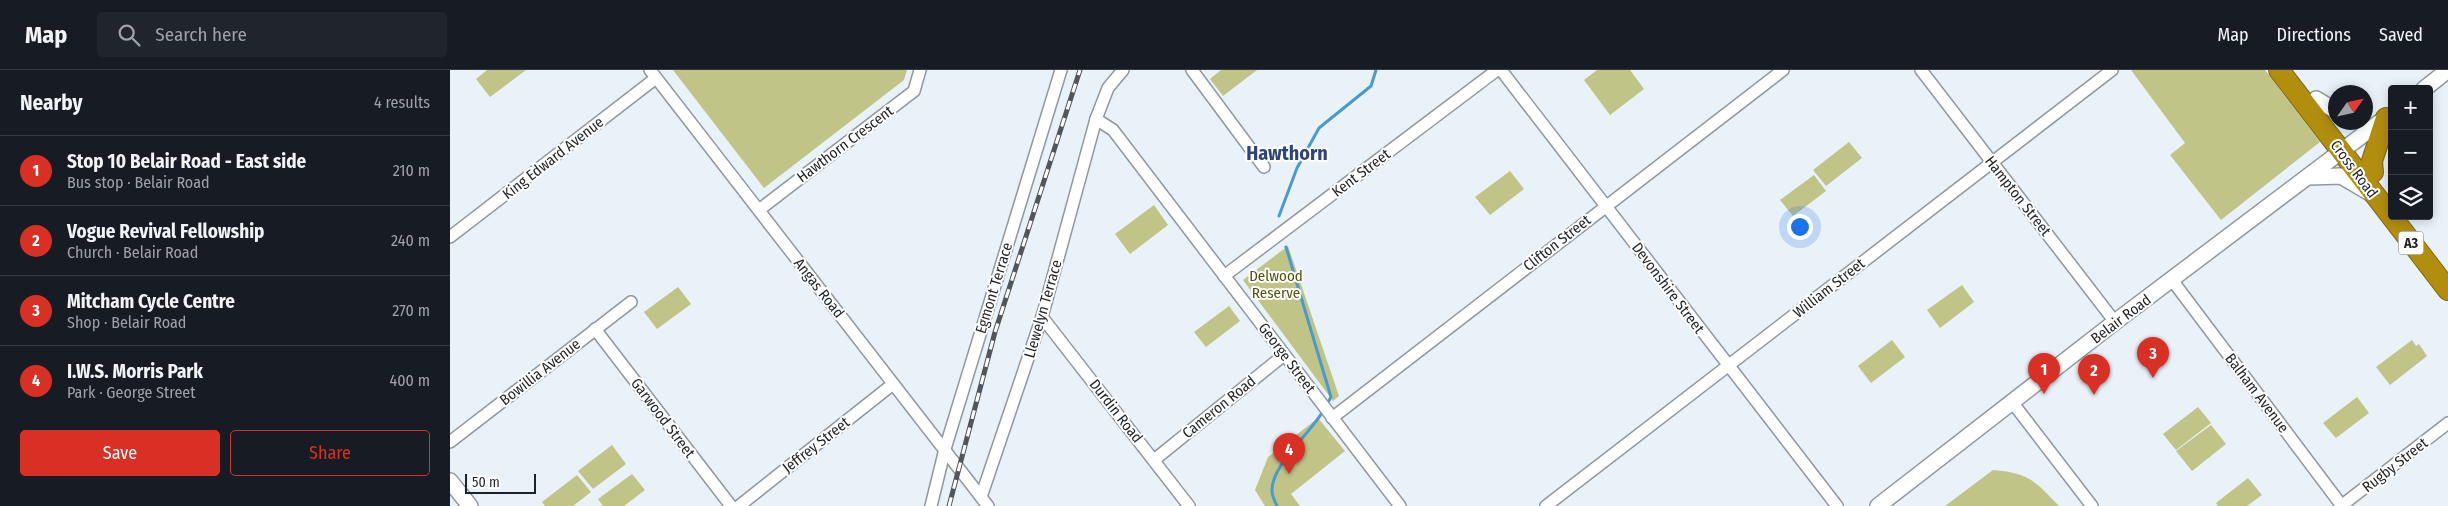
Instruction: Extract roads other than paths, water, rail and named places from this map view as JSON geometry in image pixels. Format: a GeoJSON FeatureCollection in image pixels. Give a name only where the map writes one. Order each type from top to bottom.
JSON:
{"type":"FeatureCollection","features":[{"type":"Feature","properties":{"kind":"highway","name":"Cross Road"},"geometry":{"type":"LineString","coordinates":[[2279,70],[2346,148],[2383,196],[2448,290]]}},
{"type":"Feature","properties":{"kind":"highway","name":"Cross Road"},"geometry":{"type":"LineString","coordinates":[[2294,70],[2316,99],[2346,148],[2372,172],[2383,196]]}},
{"type":"Feature","properties":{"kind":"highway"},"geometry":{"type":"LineString","coordinates":[[2372,172],[2372,161],[2385,119]]}},
{"type":"Feature","properties":{"kind":"highway","name":"A3"},"geometry":{"type":"LineString","coordinates":[[2410,220],[2448,269]]}},
{"type":"Feature","properties":{"kind":"main road"},"geometry":{"type":"LineString","coordinates":[[2429,85],[2448,70]]}},
{"type":"Feature","properties":{"kind":"main road"},"geometry":{"type":"LineString","coordinates":[[2316,99],[2328,106]]}},
{"type":"Feature","properties":{"kind":"main road","name":"Belair Road"},"geometry":{"type":"LineString","coordinates":[[1878,506],[2115,322],[2385,119]]}},
{"type":"Feature","properties":{"kind":"main road"},"geometry":{"type":"LineString","coordinates":[[2309,177],[2341,176],[2383,196]]}},
{"type":"Feature","properties":{"kind":"main road"},"geometry":{"type":"LineString","coordinates":[[450,481],[470,506]]}},
{"type":"Feature","properties":{"kind":"street","name":"Hawthorn Crescent"},"geometry":{"type":"LineString","coordinates":[[759,210],[914,91],[920,70]]}},
{"type":"Feature","properties":{"kind":"street","name":"Egmont Terrace"},"geometry":{"type":"LineString","coordinates":[[931,506],[945,449],[1061,70]]}},
{"type":"Feature","properties":{"kind":"street","name":"Llewelyn Terrace"},"geometry":{"type":"LineString","coordinates":[[985,502],[1042,317],[1096,119],[1108,88],[1122,70]]}},
{"type":"Feature","properties":{"kind":"street"},"geometry":{"type":"LineString","coordinates":[[1192,70],[1264,167]]}},
{"type":"Feature","properties":{"kind":"street","name":"Devonshire Street"},"geometry":{"type":"LineString","coordinates":[[1499,70],[1837,506]]}},
{"type":"Feature","properties":{"kind":"street","name":"Kent Street"},"geometry":{"type":"LineString","coordinates":[[1224,276],[1499,70]]}},
{"type":"Feature","properties":{"kind":"street","name":"Clifton Street"},"geometry":{"type":"LineString","coordinates":[[1332,417],[1783,70]]}},
{"type":"Feature","properties":{"kind":"street","name":"Hampton Street"},"geometry":{"type":"LineString","coordinates":[[1921,70],[2115,322]]}},
{"type":"Feature","properties":{"kind":"street","name":"William Street"},"geometry":{"type":"LineString","coordinates":[[1546,506],[1991,161],[2112,70]]}},
{"type":"Feature","properties":{"kind":"street","name":"Angas Road"},"geometry":{"type":"LineString","coordinates":[[653,74],[985,502]]}},
{"type":"Feature","properties":{"kind":"street","name":"King Edward Avenue"},"geometry":{"type":"LineString","coordinates":[[450,237],[653,74]]}},
{"type":"Feature","properties":{"kind":"street","name":"George Street"},"geometry":{"type":"LineString","coordinates":[[1096,119],[1113,130],[1400,506]]}},
{"type":"Feature","properties":{"kind":"street","name":"Balham Avenue"},"geometry":{"type":"LineString","coordinates":[[2172,280],[2342,506]]}},
{"type":"Feature","properties":{"kind":"street","name":"Bowillia Avenue"},"geometry":{"type":"LineString","coordinates":[[450,442],[631,302]]}},
{"type":"Feature","properties":{"kind":"street","name":"Durdin Road"},"geometry":{"type":"LineString","coordinates":[[1042,317],[1189,506]]}},
{"type":"Feature","properties":{"kind":"street","name":"Garwood Street"},"geometry":{"type":"LineString","coordinates":[[596,329],[738,506]]}},
{"type":"Feature","properties":{"kind":"street","name":"Cameron Road"},"geometry":{"type":"LineString","coordinates":[[1154,460],[1284,355]]}},
{"type":"Feature","properties":{"kind":"street","name":"Jeffrey Street"},"geometry":{"type":"LineString","coordinates":[[738,506],[893,384]]}},
{"type":"Feature","properties":{"kind":"street"},"geometry":{"type":"LineString","coordinates":[[2012,402],[2092,506]]}},
{"type":"Feature","properties":{"kind":"street","name":"Rugby Street"},"geometry":{"type":"LineString","coordinates":[[2342,506],[2448,423]]}},
{"type":"Feature","properties":{"kind":"waterway"},"geometry":{"type":"LineString","coordinates":[[1279,216],[1297,168],[1319,128],[1371,86],[1376,70]]}},
{"type":"Feature","properties":{"kind":"waterway"},"geometry":{"type":"LineString","coordinates":[[1286,247],[1331,397],[1326,406]]}},
{"type":"Feature","properties":{"kind":"waterway"},"geometry":{"type":"LineString","coordinates":[[1277,506],[1272,491],[1273,481],[1285,460],[1323,411]]}},
{"type":"Feature","properties":{"kind":"railway"},"geometry":{"type":"LineString","coordinates":[[949,506],[995,332],[1080,70]]}},
{"type":"Feature","properties":{"kind":"place","name":"Mitcham Cycle Centre"},"geometry":{"type":"Point","coordinates":[2153,378]}},
{"type":"Feature","properties":{"kind":"place","name":"Stop 10 Belair Road - East side"},"geometry":{"type":"Point","coordinates":[2044,394]}},
{"type":"Feature","properties":{"kind":"place","name":"Vogue Revival Fellowship"},"geometry":{"type":"Point","coordinates":[2094,395]}},
{"type":"Feature","properties":{"kind":"place","name":"I.W.S. Morris Park"},"geometry":{"type":"Point","coordinates":[1289,474]}},
{"type":"Feature","properties":{"kind":"district","name":"Hawthorn"},"geometry":{"type":"Point","coordinates":[1287,153]}},
{"type":"Feature","properties":{"kind":"park label","name":"Delwood Reserve"},"geometry":{"type":"Point","coordinates":[1276,284]}}]}
